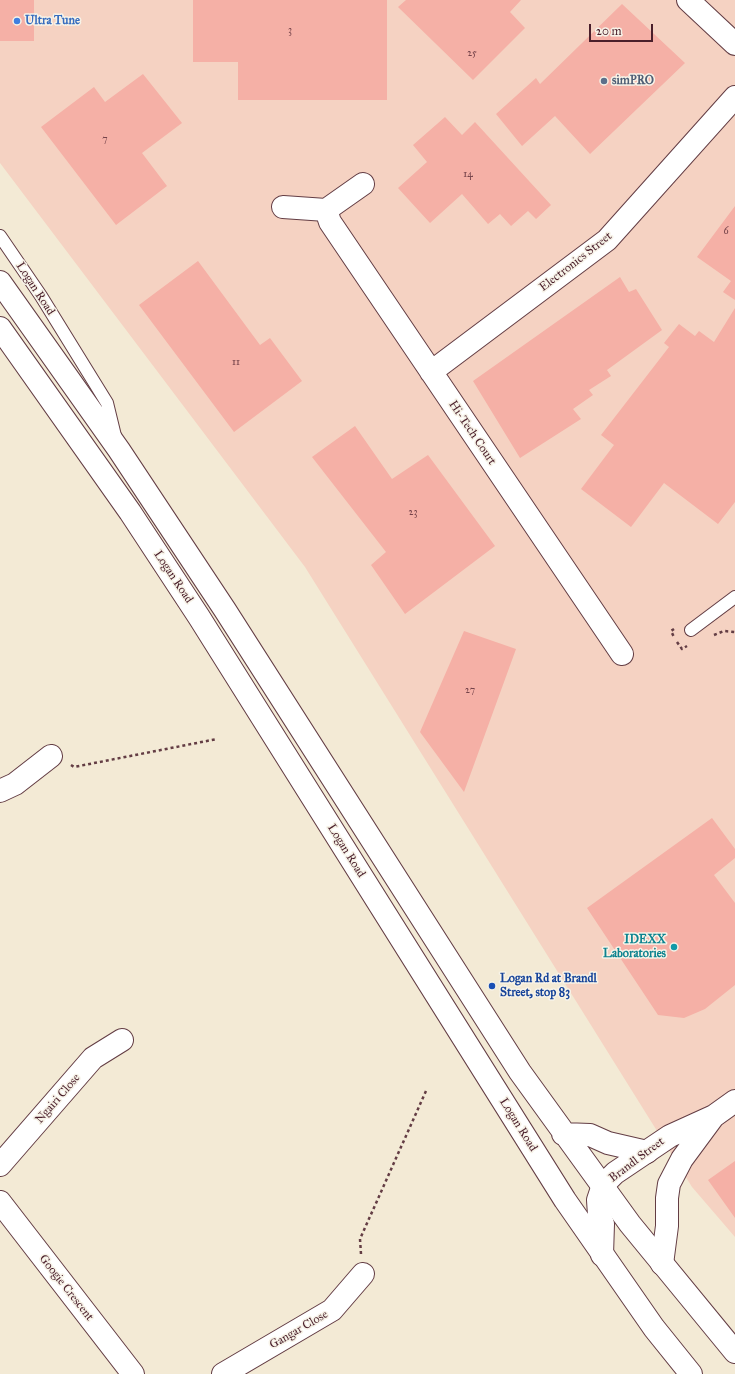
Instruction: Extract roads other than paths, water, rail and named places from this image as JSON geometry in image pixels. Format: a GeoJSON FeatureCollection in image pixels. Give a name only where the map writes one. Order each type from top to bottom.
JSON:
{"type":"FeatureCollection","features":[{"type":"Feature","properties":{"kind":"main road"},"geometry":{"type":"LineString","coordinates":[[688,0],[735,44]]}},
{"type":"Feature","properties":{"kind":"main road","name":"Electronics Street"},"geometry":{"type":"LineString","coordinates":[[431,372],[607,240],[735,97]]}},
{"type":"Feature","properties":{"kind":"main road"},"geometry":{"type":"LineString","coordinates":[[283,207],[326,210],[363,184]]}},
{"type":"Feature","properties":{"kind":"main road","name":"Hi-Tech Court"},"geometry":{"type":"LineString","coordinates":[[326,210],[330,222],[622,654]]}},
{"type":"Feature","properties":{"kind":"main road","name":"Logan Road"},"geometry":{"type":"LineString","coordinates":[[0,282],[119,450],[226,610],[508,1053],[563,1134],[602,1188],[662,1264],[735,1352]]}},
{"type":"Feature","properties":{"kind":"main road","name":"Logan Road"},"geometry":{"type":"LineString","coordinates":[[0,328],[130,512],[199,617],[565,1200],[602,1256],[654,1328],[692,1374]]}},
{"type":"Feature","properties":{"kind":"main road"},"geometry":{"type":"LineString","coordinates":[[0,791],[15,784],[52,756]]}},
{"type":"Feature","properties":{"kind":"main road","name":"Ngairi Close"},"geometry":{"type":"LineString","coordinates":[[0,1165],[93,1058],[122,1040]]}},
{"type":"Feature","properties":{"kind":"main road","name":"Brandl Street"},"geometry":{"type":"LineString","coordinates":[[602,1256],[603,1224],[598,1208],[602,1188],[615,1173],[670,1136],[714,1116],[735,1101]]}},
{"type":"Feature","properties":{"kind":"main road","name":"Brandl Street"},"geometry":{"type":"LineString","coordinates":[[662,1264],[667,1226],[667,1198],[669,1184],[682,1159],[714,1116]]}},
{"type":"Feature","properties":{"kind":"main road"},"geometry":{"type":"LineString","coordinates":[[563,1134],[590,1135],[608,1143],[646,1152]]}},
{"type":"Feature","properties":{"kind":"main road","name":"Googie Crescent"},"geometry":{"type":"LineString","coordinates":[[0,1202],[133,1374]]}},
{"type":"Feature","properties":{"kind":"main road","name":"Gangar Close"},"geometry":{"type":"LineString","coordinates":[[224,1374],[332,1310],[363,1274]]}},
{"type":"Feature","properties":{"kind":"lane","name":"Logan Road"},"geometry":{"type":"LineString","coordinates":[[0,236],[40,296],[107,403],[119,450]]}},
{"type":"Feature","properties":{"kind":"lane"},"geometry":{"type":"LineString","coordinates":[[691,630],[735,597]]}},
{"type":"Feature","properties":{"kind":"place","name":"Ultra Tune"},"geometry":{"type":"Point","coordinates":[17,21]}},
{"type":"Feature","properties":{"kind":"place","name":"simPRO"},"geometry":{"type":"Point","coordinates":[604,81]}},
{"type":"Feature","properties":{"kind":"place","name":"IDEXX Laboratories"},"geometry":{"type":"Point","coordinates":[674,947]}},
{"type":"Feature","properties":{"kind":"place","name":"Logan Rd at Brandl Street, stop 83"},"geometry":{"type":"Point","coordinates":[492,986]}}]}
